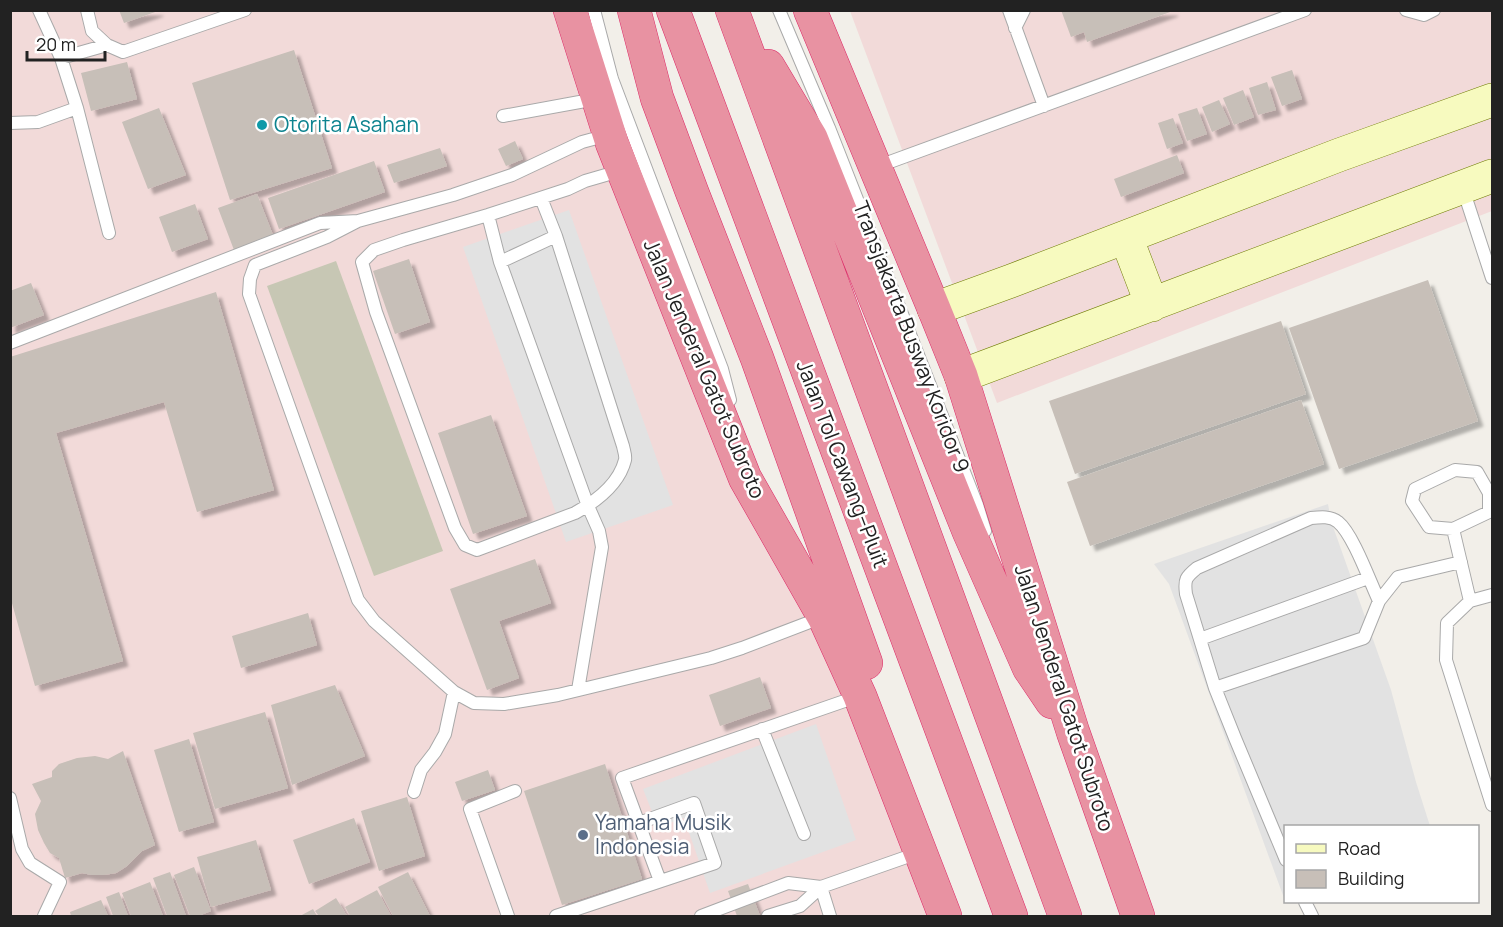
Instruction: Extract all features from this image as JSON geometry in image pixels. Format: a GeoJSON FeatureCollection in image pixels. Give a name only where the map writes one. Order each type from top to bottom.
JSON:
{"type":"FeatureCollection","features":[{"type":"Feature","properties":{"kind":"highway","name":"Jalan Jenderal Gatot Subroto"},"geometry":{"type":"LineString","coordinates":[[570,10],[609,135],[745,478],[824,617],[860,696],[945,916]]}},
{"type":"Feature","properties":{"kind":"highway"},"geometry":{"type":"LineString","coordinates":[[634,10],[657,98],[757,358],[867,666],[891,722],[964,916]]}},
{"type":"Feature","properties":{"kind":"highway","name":"Jalan Tol Cawang–Pluit"},"geometry":{"type":"LineString","coordinates":[[673,10],[1011,916]]}},
{"type":"Feature","properties":{"kind":"highway"},"geometry":{"type":"LineString","coordinates":[[733,10],[811,138],[969,532],[1029,668],[1073,732]]}},
{"type":"Feature","properties":{"kind":"highway"},"geometry":{"type":"LineString","coordinates":[[733,10],[1065,916]]}},
{"type":"Feature","properties":{"kind":"highway","name":"Jalan Jenderal Gatot Subroto"},"geometry":{"type":"LineString","coordinates":[[810,10],[961,376],[1073,732],[1138,916]]}},
{"type":"Feature","properties":{"kind":"main road"},"geometry":{"type":"LineString","coordinates":[[934,309],[1011,282],[1339,155],[1492,100]]}},
{"type":"Feature","properties":{"kind":"main road"},"geometry":{"type":"LineString","coordinates":[[961,376],[1492,176]]}},
{"type":"Feature","properties":{"kind":"main road"},"geometry":{"type":"LineString","coordinates":[[1126,237],[1152,305]]}},
{"type":"Feature","properties":{"kind":"lane"},"geometry":{"type":"LineString","coordinates":[[39,10],[61,58],[77,108],[109,234]]}},
{"type":"Feature","properties":{"kind":"lane"},"geometry":{"type":"LineString","coordinates":[[87,10],[92,31],[107,45],[123,52],[245,10]]}},
{"type":"Feature","properties":{"kind":"lane"},"geometry":{"type":"LineString","coordinates":[[594,10],[612,79],[722,369],[734,415],[745,478]]}},
{"type":"Feature","properties":{"kind":"lane","name":"Transjakarta Busway Koridor 9"},"geometry":{"type":"LineString","coordinates":[[779,10],[830,128],[977,505],[987,538]]}},
{"type":"Feature","properties":{"kind":"lane"},"geometry":{"type":"LineString","coordinates":[[1009,10],[1044,106]]}},
{"type":"Feature","properties":{"kind":"lane"},"geometry":{"type":"LineString","coordinates":[[1016,28],[1024,10]]}},
{"type":"Feature","properties":{"kind":"lane"},"geometry":{"type":"LineString","coordinates":[[875,168],[1305,10]]}},
{"type":"Feature","properties":{"kind":"lane"},"geometry":{"type":"LineString","coordinates":[[1406,10],[1424,15],[1434,10]]}},
{"type":"Feature","properties":{"kind":"lane"},"geometry":{"type":"LineString","coordinates":[[61,58],[107,45]]}},
{"type":"Feature","properties":{"kind":"lane"},"geometry":{"type":"LineString","coordinates":[[503,116],[598,99]]}},
{"type":"Feature","properties":{"kind":"lane"},"geometry":{"type":"LineString","coordinates":[[10,123],[38,122],[77,108]]}},
{"type":"Feature","properties":{"kind":"lane"},"geometry":{"type":"LineString","coordinates":[[609,135],[582,142],[512,175],[453,195],[358,221],[327,237],[255,264],[250,279],[249,294],[358,600],[374,621],[454,692],[474,703],[504,704],[558,695],[711,658],[824,617]]}},
{"type":"Feature","properties":{"kind":"lane"},"geometry":{"type":"LineString","coordinates":[[541,198],[556,236],[626,459],[618,476],[588,506],[477,550],[465,545],[455,528],[376,312],[362,262],[374,250],[623,170]]}},
{"type":"Feature","properties":{"kind":"lane"},"geometry":{"type":"LineString","coordinates":[[1462,188],[1492,278]]}},
{"type":"Feature","properties":{"kind":"lane"},"geometry":{"type":"LineString","coordinates":[[488,215],[500,262],[599,531],[602,547],[578,690]]}},
{"type":"Feature","properties":{"kind":"lane"},"geometry":{"type":"LineString","coordinates":[[10,343],[320,223],[358,221]]}},
{"type":"Feature","properties":{"kind":"lane"},"geometry":{"type":"LineString","coordinates":[[500,262],[556,236]]}},
{"type":"Feature","properties":{"kind":"lane"},"geometry":{"type":"LineString","coordinates":[[1455,470],[1477,472],[1489,493],[1489,512],[1453,529],[1430,527],[1412,501],[1415,489],[1455,470]]}},
{"type":"Feature","properties":{"kind":"lane"},"geometry":{"type":"LineString","coordinates":[[1284,855],[1215,688],[1186,594],[1187,576],[1197,568],[1311,518],[1330,518],[1339,522],[1351,540],[1379,601]]}},
{"type":"Feature","properties":{"kind":"lane"},"geometry":{"type":"LineString","coordinates":[[1453,529],[1470,601]]}},
{"type":"Feature","properties":{"kind":"lane"},"geometry":{"type":"LineString","coordinates":[[994,560],[1029,668]]}},
{"type":"Feature","properties":{"kind":"lane"},"geometry":{"type":"LineString","coordinates":[[1215,688],[1364,638],[1379,601],[1398,577],[1461,562]]}},
{"type":"Feature","properties":{"kind":"lane"},"geometry":{"type":"LineString","coordinates":[[1200,639],[1368,578]]}},
{"type":"Feature","properties":{"kind":"lane"},"geometry":{"type":"LineString","coordinates":[[1492,595],[1470,601],[1447,622],[1446,660],[1492,800]]}},
{"type":"Feature","properties":{"kind":"lane"},"geometry":{"type":"LineString","coordinates":[[414,792],[421,770],[445,734],[454,692]]}},
{"type":"Feature","properties":{"kind":"lane"},"geometry":{"type":"LineString","coordinates":[[660,881],[622,778],[860,696]]}},
{"type":"Feature","properties":{"kind":"lane"},"geometry":{"type":"LineString","coordinates":[[762,729],[804,834]]}},
{"type":"Feature","properties":{"kind":"lane"},"geometry":{"type":"LineString","coordinates":[[508,916],[470,809],[515,791]]}},
{"type":"Feature","properties":{"kind":"lane"},"geometry":{"type":"LineString","coordinates":[[10,798],[22,849],[30,863],[60,882],[44,916]]}},
{"type":"Feature","properties":{"kind":"lane"},"geometry":{"type":"LineString","coordinates":[[556,916],[716,862],[694,803],[639,824]]}},
{"type":"Feature","properties":{"kind":"lane"},"geometry":{"type":"LineString","coordinates":[[768,916],[800,906],[821,887],[921,852]]}},
{"type":"Feature","properties":{"kind":"lane"},"geometry":{"type":"LineString","coordinates":[[700,916],[788,883],[821,887]]}},
{"type":"Feature","properties":{"kind":"lane"},"geometry":{"type":"LineString","coordinates":[[821,887],[830,916]]}},
{"type":"Feature","properties":{"kind":"shaded area"},"geometry":{"type":"Polygon","coordinates":[[[10,11],[571,11],[609,135],[944,916],[11,916],[10,11]]]}},
{"type":"Feature","properties":{"kind":"shaded area"},"geometry":{"type":"Polygon","coordinates":[[[850,11],[1492,11],[1492,211],[997,403],[850,11]]]}},
{"type":"Feature","properties":{"kind":"shaded area"},"geometry":{"type":"Polygon","coordinates":[[[569,210],[673,505],[566,542],[463,247],[569,210]]]}},
{"type":"Feature","properties":{"kind":"shaded area"},"geometry":{"type":"Polygon","coordinates":[[[336,261],[443,551],[374,576],[267,286],[336,261]]]}},
{"type":"Feature","properties":{"kind":"shaded area"},"geometry":{"type":"Polygon","coordinates":[[[1328,504],[1331,521],[1391,690],[1430,825],[1284,825],[1284,898],[1169,584],[1154,564],[1328,504]]]}},
{"type":"Feature","properties":{"kind":"shaded area"},"geometry":{"type":"Polygon","coordinates":[[[816,724],[856,840],[710,893],[684,818],[658,827],[643,789],[816,724]]]}},
{"type":"Feature","properties":{"kind":"building"},"geometry":{"type":"Polygon","coordinates":[[[119,10],[158,10],[158,11],[124,23],[119,10]]]}},
{"type":"Feature","properties":{"kind":"building"},"geometry":{"type":"Polygon","coordinates":[[[1061,10],[1173,11],[1087,42],[1084,32],[1071,37],[1061,10]]]}},
{"type":"Feature","properties":{"kind":"building","name":"Otorita Asahan"},"geometry":{"type":"Polygon","coordinates":[[[294,50],[332,168],[230,200],[192,83],[294,50]]]}},
{"type":"Feature","properties":{"kind":"building"},"geometry":{"type":"Polygon","coordinates":[[[127,62],[137,99],[91,111],[81,73],[127,62]]]}},
{"type":"Feature","properties":{"kind":"building"},"geometry":{"type":"Polygon","coordinates":[[[1292,70],[1302,99],[1282,106],[1271,77],[1292,70]]]}},
{"type":"Feature","properties":{"kind":"building"},"geometry":{"type":"Polygon","coordinates":[[[1267,82],[1276,110],[1258,115],[1249,88],[1267,82]]]}},
{"type":"Feature","properties":{"kind":"building"},"geometry":{"type":"Polygon","coordinates":[[[1243,90],[1254,117],[1234,125],[1223,98],[1243,90]]]}},
{"type":"Feature","properties":{"kind":"building"},"geometry":{"type":"Polygon","coordinates":[[[1219,100],[1230,124],[1212,132],[1202,107],[1219,100]]]}},
{"type":"Feature","properties":{"kind":"building"},"geometry":{"type":"Polygon","coordinates":[[[159,108],[186,175],[148,189],[122,122],[159,108]]]}},
{"type":"Feature","properties":{"kind":"building"},"geometry":{"type":"Polygon","coordinates":[[[1197,108],[1207,134],[1187,141],[1178,114],[1197,108]]]}},
{"type":"Feature","properties":{"kind":"building"},"geometry":{"type":"Polygon","coordinates":[[[1173,118],[1183,143],[1167,149],[1158,123],[1173,118]]]}},
{"type":"Feature","properties":{"kind":"building"},"geometry":{"type":"Polygon","coordinates":[[[515,141],[523,159],[506,166],[498,149],[515,141]]]}},
{"type":"Feature","properties":{"kind":"building"},"geometry":{"type":"Polygon","coordinates":[[[440,148],[447,166],[394,183],[387,165],[440,148]]]}},
{"type":"Feature","properties":{"kind":"building"},"geometry":{"type":"Polygon","coordinates":[[[1177,155],[1184,173],[1121,197],[1114,179],[1177,155]]]}},
{"type":"Feature","properties":{"kind":"building"},"geometry":{"type":"Polygon","coordinates":[[[374,161],[385,192],[279,229],[268,198],[374,161]]]}},
{"type":"Feature","properties":{"kind":"building"},"geometry":{"type":"Polygon","coordinates":[[[257,194],[273,235],[234,250],[218,208],[257,194]]]}},
{"type":"Feature","properties":{"kind":"building"},"geometry":{"type":"Polygon","coordinates":[[[195,204],[208,239],[172,252],[159,217],[195,204]]]}},
{"type":"Feature","properties":{"kind":"building"},"geometry":{"type":"Polygon","coordinates":[[[409,259],[430,322],[395,334],[373,271],[409,259]]]}},
{"type":"Feature","properties":{"kind":"building"},"geometry":{"type":"Polygon","coordinates":[[[1428,280],[1478,421],[1339,469],[1289,328],[1428,280]]]}},
{"type":"Feature","properties":{"kind":"building"},"geometry":{"type":"Polygon","coordinates":[[[31,283],[44,315],[10,328],[10,291],[31,283]]]}},
{"type":"Feature","properties":{"kind":"building"},"geometry":{"type":"Polygon","coordinates":[[[216,292],[274,490],[197,512],[164,402],[56,433],[123,661],[35,686],[10,596],[10,357],[216,292]]]}},
{"type":"Feature","properties":{"kind":"building"},"geometry":{"type":"Polygon","coordinates":[[[1281,321],[1306,394],[1075,474],[1049,401],[1281,321]]]}},
{"type":"Feature","properties":{"kind":"building"},"geometry":{"type":"Polygon","coordinates":[[[1301,400],[1324,464],[1090,546],[1067,482],[1301,400]]]}},
{"type":"Feature","properties":{"kind":"building"},"geometry":{"type":"Polygon","coordinates":[[[491,415],[527,516],[473,534],[438,433],[491,415]]]}},
{"type":"Feature","properties":{"kind":"building"},"geometry":{"type":"Polygon","coordinates":[[[535,559],[551,603],[499,621],[519,678],[487,690],[450,589],[535,559]]]}},
{"type":"Feature","properties":{"kind":"building"},"geometry":{"type":"Polygon","coordinates":[[[308,613],[317,645],[241,668],[232,636],[308,613]]]}},
{"type":"Feature","properties":{"kind":"building"},"geometry":{"type":"Polygon","coordinates":[[[760,677],[771,708],[720,726],[709,695],[760,677]]]}},
{"type":"Feature","properties":{"kind":"building"},"geometry":{"type":"Polygon","coordinates":[[[335,685],[365,756],[292,785],[271,705],[335,685]]]}},
{"type":"Feature","properties":{"kind":"building"},"geometry":{"type":"Polygon","coordinates":[[[265,712],[288,788],[215,809],[193,733],[265,712]]]}},
{"type":"Feature","properties":{"kind":"building"},"geometry":{"type":"Polygon","coordinates":[[[189,739],[214,822],[179,832],[154,750],[189,739]]]}},
{"type":"Feature","properties":{"kind":"building"},"geometry":{"type":"Polygon","coordinates":[[[123,751],[155,845],[142,851],[116,873],[92,875],[82,873],[65,878],[59,858],[50,853],[38,830],[35,814],[41,801],[32,784],[52,777],[52,771],[59,764],[77,758],[95,756],[108,759],[123,751]]]}},
{"type":"Feature","properties":{"kind":"building","name":"Yamaha Musik Indonesia"},"geometry":{"type":"Polygon","coordinates":[[[605,764],[642,879],[562,905],[524,791],[605,764]]]}},
{"type":"Feature","properties":{"kind":"building"},"geometry":{"type":"Polygon","coordinates":[[[488,770],[495,790],[462,801],[455,782],[488,770]]]}},
{"type":"Feature","properties":{"kind":"building"},"geometry":{"type":"Polygon","coordinates":[[[407,797],[425,856],[379,871],[361,811],[407,797]]]}},
{"type":"Feature","properties":{"kind":"building"},"geometry":{"type":"Polygon","coordinates":[[[354,818],[370,862],[309,884],[293,840],[354,818]]]}},
{"type":"Feature","properties":{"kind":"building"},"geometry":{"type":"Polygon","coordinates":[[[256,840],[271,890],[211,907],[197,857],[256,840]]]}},
{"type":"Feature","properties":{"kind":"building"},"geometry":{"type":"Polygon","coordinates":[[[194,867],[211,911],[198,916],[190,916],[174,875],[194,867]]]}},
{"type":"Feature","properties":{"kind":"building"},"geometry":{"type":"Polygon","coordinates":[[[170,872],[186,916],[167,916],[153,878],[170,872]]]}},
{"type":"Feature","properties":{"kind":"building"},"geometry":{"type":"Polygon","coordinates":[[[408,872],[430,916],[393,916],[378,887],[408,872]]]}},
{"type":"Feature","properties":{"kind":"building"},"geometry":{"type":"Polygon","coordinates":[[[150,882],[163,916],[131,916],[122,893],[150,882]]]}},
{"type":"Feature","properties":{"kind":"building"},"geometry":{"type":"Polygon","coordinates":[[[748,884],[760,916],[737,916],[728,891],[748,884]]]}},
{"type":"Feature","properties":{"kind":"building"},"geometry":{"type":"Polygon","coordinates":[[[377,890],[391,916],[350,916],[345,907],[377,890]]]}},
{"type":"Feature","properties":{"kind":"building"},"geometry":{"type":"Polygon","coordinates":[[[119,892],[128,916],[113,916],[106,897],[119,892]]]}},
{"type":"Feature","properties":{"kind":"building"},"geometry":{"type":"Polygon","coordinates":[[[336,898],[347,916],[319,916],[315,911],[336,898]]]}},
{"type":"Feature","properties":{"kind":"building"},"geometry":{"type":"Polygon","coordinates":[[[101,900],[108,916],[71,916],[70,912],[101,900]]]}},
{"type":"Feature","properties":{"kind":"building"},"geometry":{"type":"Polygon","coordinates":[[[313,909],[317,916],[300,916],[313,909]]]}},
{"type":"Feature","properties":{"kind":"place","name":"Otorita Asahan"},"geometry":{"type":"Point","coordinates":[262,125]}},
{"type":"Feature","properties":{"kind":"place","name":"Yamaha Musik Indonesia"},"geometry":{"type":"Point","coordinates":[583,835]}}]}
